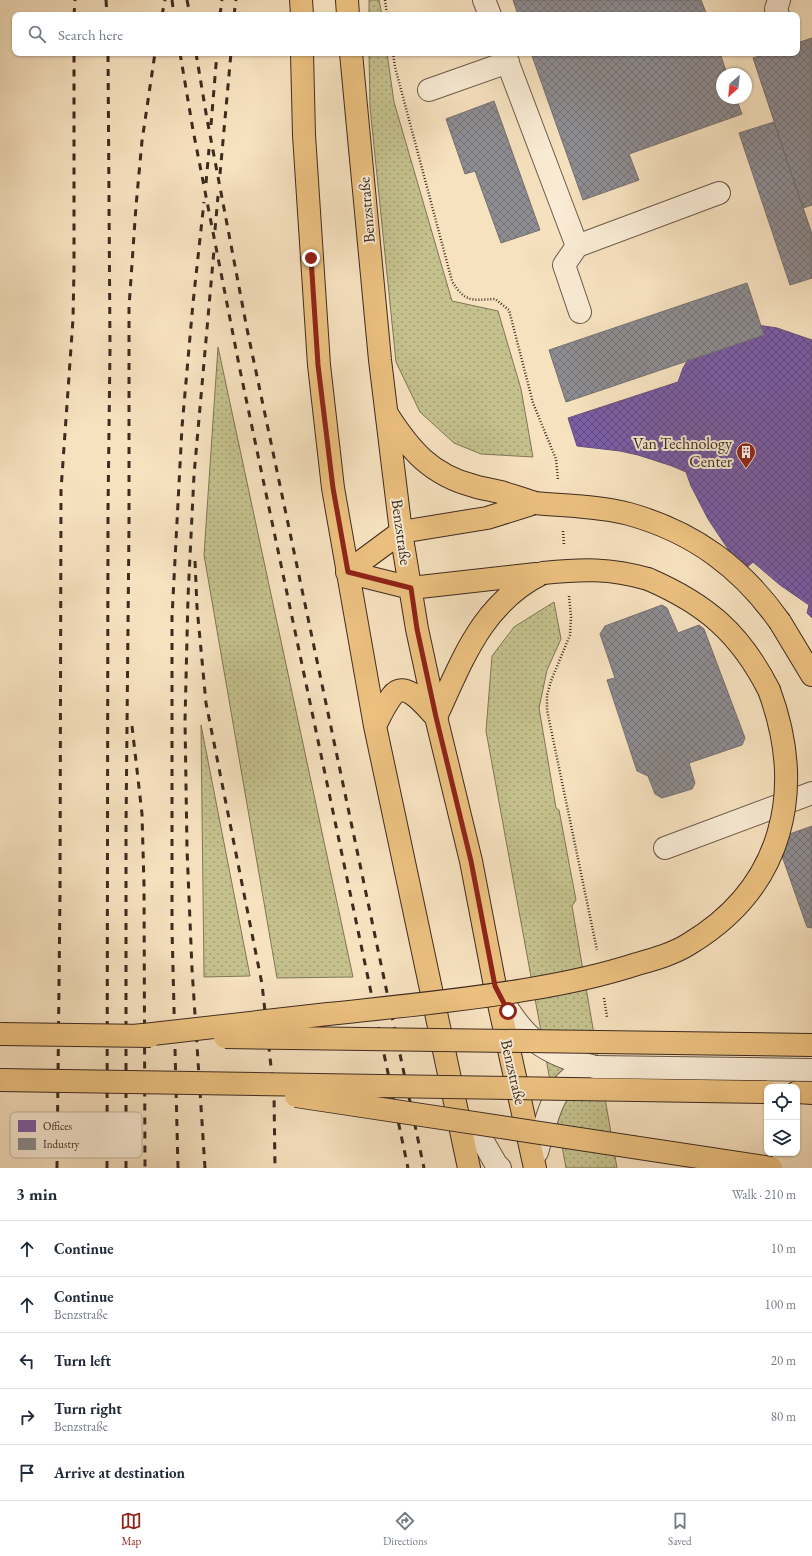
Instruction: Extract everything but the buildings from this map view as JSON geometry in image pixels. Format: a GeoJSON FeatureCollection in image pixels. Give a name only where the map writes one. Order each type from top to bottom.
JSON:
{"type":"FeatureCollection","features":[{"type":"Feature","properties":{"kind":"main road"},"geometry":{"type":"LineString","coordinates":[[302,0],[302,12]]}},
{"type":"Feature","properties":{"kind":"main road"},"geometry":{"type":"LineString","coordinates":[[347,0],[348,12]]}},
{"type":"Feature","properties":{"kind":"main road"},"geometry":{"type":"LineString","coordinates":[[302,56],[304,135],[318,365],[333,488],[375,726],[469,1168]]}},
{"type":"Feature","properties":{"kind":"main road","name":"Benzstraße"},"geometry":{"type":"LineString","coordinates":[[351,56],[380,360],[401,532],[417,629],[436,717],[471,861],[495,986],[533,1166]]}},
{"type":"Feature","properties":{"kind":"main road"},"geometry":{"type":"LineString","coordinates":[[387,414],[402,438],[412,449],[441,473],[474,486],[505,493],[535,503],[594,508],[629,514],[667,527],[698,542],[732,568],[758,592],[780,622],[812,675]]}},
{"type":"Feature","properties":{"kind":"main road"},"geometry":{"type":"LineString","coordinates":[[348,572],[401,532],[487,518],[535,503]]}},
{"type":"Feature","properties":{"kind":"main road"},"geometry":{"type":"LineString","coordinates":[[136,1036],[462,1000],[554,985],[613,972],[671,954],[698,939],[724,918],[741,901],[765,866],[775,845],[781,823],[787,784],[786,759],[777,712],[769,690],[750,655],[724,626],[691,601],[671,589],[648,579],[613,571],[595,569],[543,573],[411,588],[348,572]]}},
{"type":"Feature","properties":{"kind":"main road"},"geometry":{"type":"LineString","coordinates":[[375,726],[392,695],[402,689],[414,695],[436,717],[465,656],[478,632],[488,618],[500,604],[520,586],[543,573]]}},
{"type":"Feature","properties":{"kind":"main road"},"geometry":{"type":"LineString","coordinates":[[0,1034],[812,1045]]}},
{"type":"Feature","properties":{"kind":"main road"},"geometry":{"type":"LineString","coordinates":[[0,1080],[764,1092]]}},
{"type":"Feature","properties":{"kind":"main road"},"geometry":{"type":"LineString","coordinates":[[216,1083],[771,1168]]}},
{"type":"Feature","properties":{"kind":"main road"},"geometry":{"type":"LineString","coordinates":[[800,1092],[812,1093]]}},
{"type":"Feature","properties":{"kind":"street"},"geometry":{"type":"LineString","coordinates":[[484,0],[489,12]]}},
{"type":"Feature","properties":{"kind":"street"},"geometry":{"type":"LineString","coordinates":[[777,12],[776,9],[778,0]]}},
{"type":"Feature","properties":{"kind":"street"},"geometry":{"type":"LineString","coordinates":[[429,90],[506,58],[577,246]]}},
{"type":"Feature","properties":{"kind":"street"},"geometry":{"type":"LineString","coordinates":[[580,312],[564,265],[577,246],[720,193]]}},
{"type":"Feature","properties":{"kind":"street"},"geometry":{"type":"LineString","coordinates":[[665,848],[812,793]]}},
{"type":"Feature","properties":{"kind":"street"},"geometry":{"type":"LineString","coordinates":[[495,986],[508,1011],[518,1025],[534,1042],[557,1055],[572,1061],[595,1067],[812,1070]]}},
{"type":"Feature","properties":{"kind":"street"},"geometry":{"type":"LineString","coordinates":[[533,1166],[548,1111],[555,1098],[565,1085],[577,1074],[595,1067]]}},
{"type":"Feature","properties":{"kind":"street"},"geometry":{"type":"LineString","coordinates":[[457,1115],[481,1138],[496,1164],[500,1168]]}},
{"type":"Feature","properties":{"kind":"path"},"geometry":{"type":"LineString","coordinates":[[385,0],[387,12]]}},
{"type":"Feature","properties":{"kind":"shaded area"},"geometry":{"type":"Polygon","coordinates":[[[369,0],[379,0],[381,12],[369,12],[369,0]]]}},
{"type":"Feature","properties":{"kind":"shaded area"},"geometry":{"type":"Polygon","coordinates":[[[369,56],[387,56],[394,102],[452,301],[498,311],[521,389],[533,457],[481,454],[454,443],[420,412],[396,362],[370,107],[369,56]]]}},
{"type":"Feature","properties":{"kind":"shaded area"},"geometry":{"type":"Polygon","coordinates":[[[218,347],[353,977],[277,978],[204,555],[218,347]]]}},
{"type":"Feature","properties":{"kind":"shaded area"},"geometry":{"type":"Polygon","coordinates":[[[554,602],[561,639],[547,670],[539,708],[556,808],[559,810],[576,900],[572,906],[617,1168],[566,1168],[486,731],[492,656],[514,627],[554,602]]]}},
{"type":"Feature","properties":{"kind":"shaded area"},"geometry":{"type":"Polygon","coordinates":[[[201,725],[250,976],[204,977],[201,725]]]}},
{"type":"Feature","properties":{"kind":"railway"},"geometry":{"type":"LineString","coordinates":[[74,12],[75,0]]}},
{"type":"Feature","properties":{"kind":"railway"},"geometry":{"type":"LineString","coordinates":[[106,0],[107,12]]}},
{"type":"Feature","properties":{"kind":"railway"},"geometry":{"type":"LineString","coordinates":[[163,12],[165,0]]}},
{"type":"Feature","properties":{"kind":"railway"},"geometry":{"type":"LineString","coordinates":[[172,0],[174,12]]}},
{"type":"Feature","properties":{"kind":"railway"},"geometry":{"type":"LineString","coordinates":[[187,0],[189,12]]}},
{"type":"Feature","properties":{"kind":"railway"},"geometry":{"type":"LineString","coordinates":[[220,12],[222,0]]}},
{"type":"Feature","properties":{"kind":"railway"},"geometry":{"type":"LineString","coordinates":[[234,12],[236,0]]}},
{"type":"Feature","properties":{"kind":"railway"},"geometry":{"type":"LineString","coordinates":[[58,1112],[61,490],[73,319],[74,56]]}},
{"type":"Feature","properties":{"kind":"railway"},"geometry":{"type":"LineString","coordinates":[[107,1112],[108,511],[110,349],[108,56]]}},
{"type":"Feature","properties":{"kind":"railway"},"geometry":{"type":"LineString","coordinates":[[126,1112],[129,307],[142,141],[155,56]]}},
{"type":"Feature","properties":{"kind":"railway"},"geometry":{"type":"LineString","coordinates":[[181,56],[193,130],[240,370],[408,1168]]}},
{"type":"Feature","properties":{"kind":"railway"},"geometry":{"type":"LineString","coordinates":[[196,56],[247,329],[424,1168]]}},
{"type":"Feature","properties":{"kind":"railway"},"geometry":{"type":"LineString","coordinates":[[211,125],[217,56]]}},
{"type":"Feature","properties":{"kind":"railway"},"geometry":{"type":"LineString","coordinates":[[220,174],[231,56]]}},
{"type":"Feature","properties":{"kind":"railway"},"geometry":{"type":"LineString","coordinates":[[206,183],[209,149]]}},
{"type":"Feature","properties":{"kind":"railway"},"geometry":{"type":"LineString","coordinates":[[215,230],[218,196]]}},
{"type":"Feature","properties":{"kind":"railway"},"geometry":{"type":"LineString","coordinates":[[178,1168],[172,929],[172,617],[182,427],[204,202]]}},
{"type":"Feature","properties":{"kind":"railway"},"geometry":{"type":"LineString","coordinates":[[205,1168],[192,969],[187,849],[185,721],[188,597],[194,475],[214,250]]}},
{"type":"Feature","properties":{"kind":"railway"},"geometry":{"type":"LineString","coordinates":[[195,561],[197,607],[206,703],[262,984],[274,1094],[275,1168]]}},
{"type":"Feature","properties":{"kind":"railway"},"geometry":{"type":"LineString","coordinates":[[132,726],[142,814],[144,885],[145,1168]]}},
{"type":"Feature","properties":{"kind":"railway"},"geometry":{"type":"LineString","coordinates":[[57,1158],[57,1168]]}},
{"type":"Feature","properties":{"kind":"railway"},"geometry":{"type":"LineString","coordinates":[[107,1158],[107,1168]]}},
{"type":"Feature","properties":{"kind":"railway"},"geometry":{"type":"LineString","coordinates":[[126,1158],[126,1168]]}},
{"type":"Feature","properties":{"kind":"place","name":"Van Technology Center"},"geometry":{"type":"Point","coordinates":[746,469]}},
{"type":"Feature","properties":{"kind":"route"},"geometry":{"type":"LineString","coordinates":[[311,258],[318,365],[333,488],[348,572],[411,588],[417,629],[436,717],[471,861],[495,986],[508,1011]]}}]}
